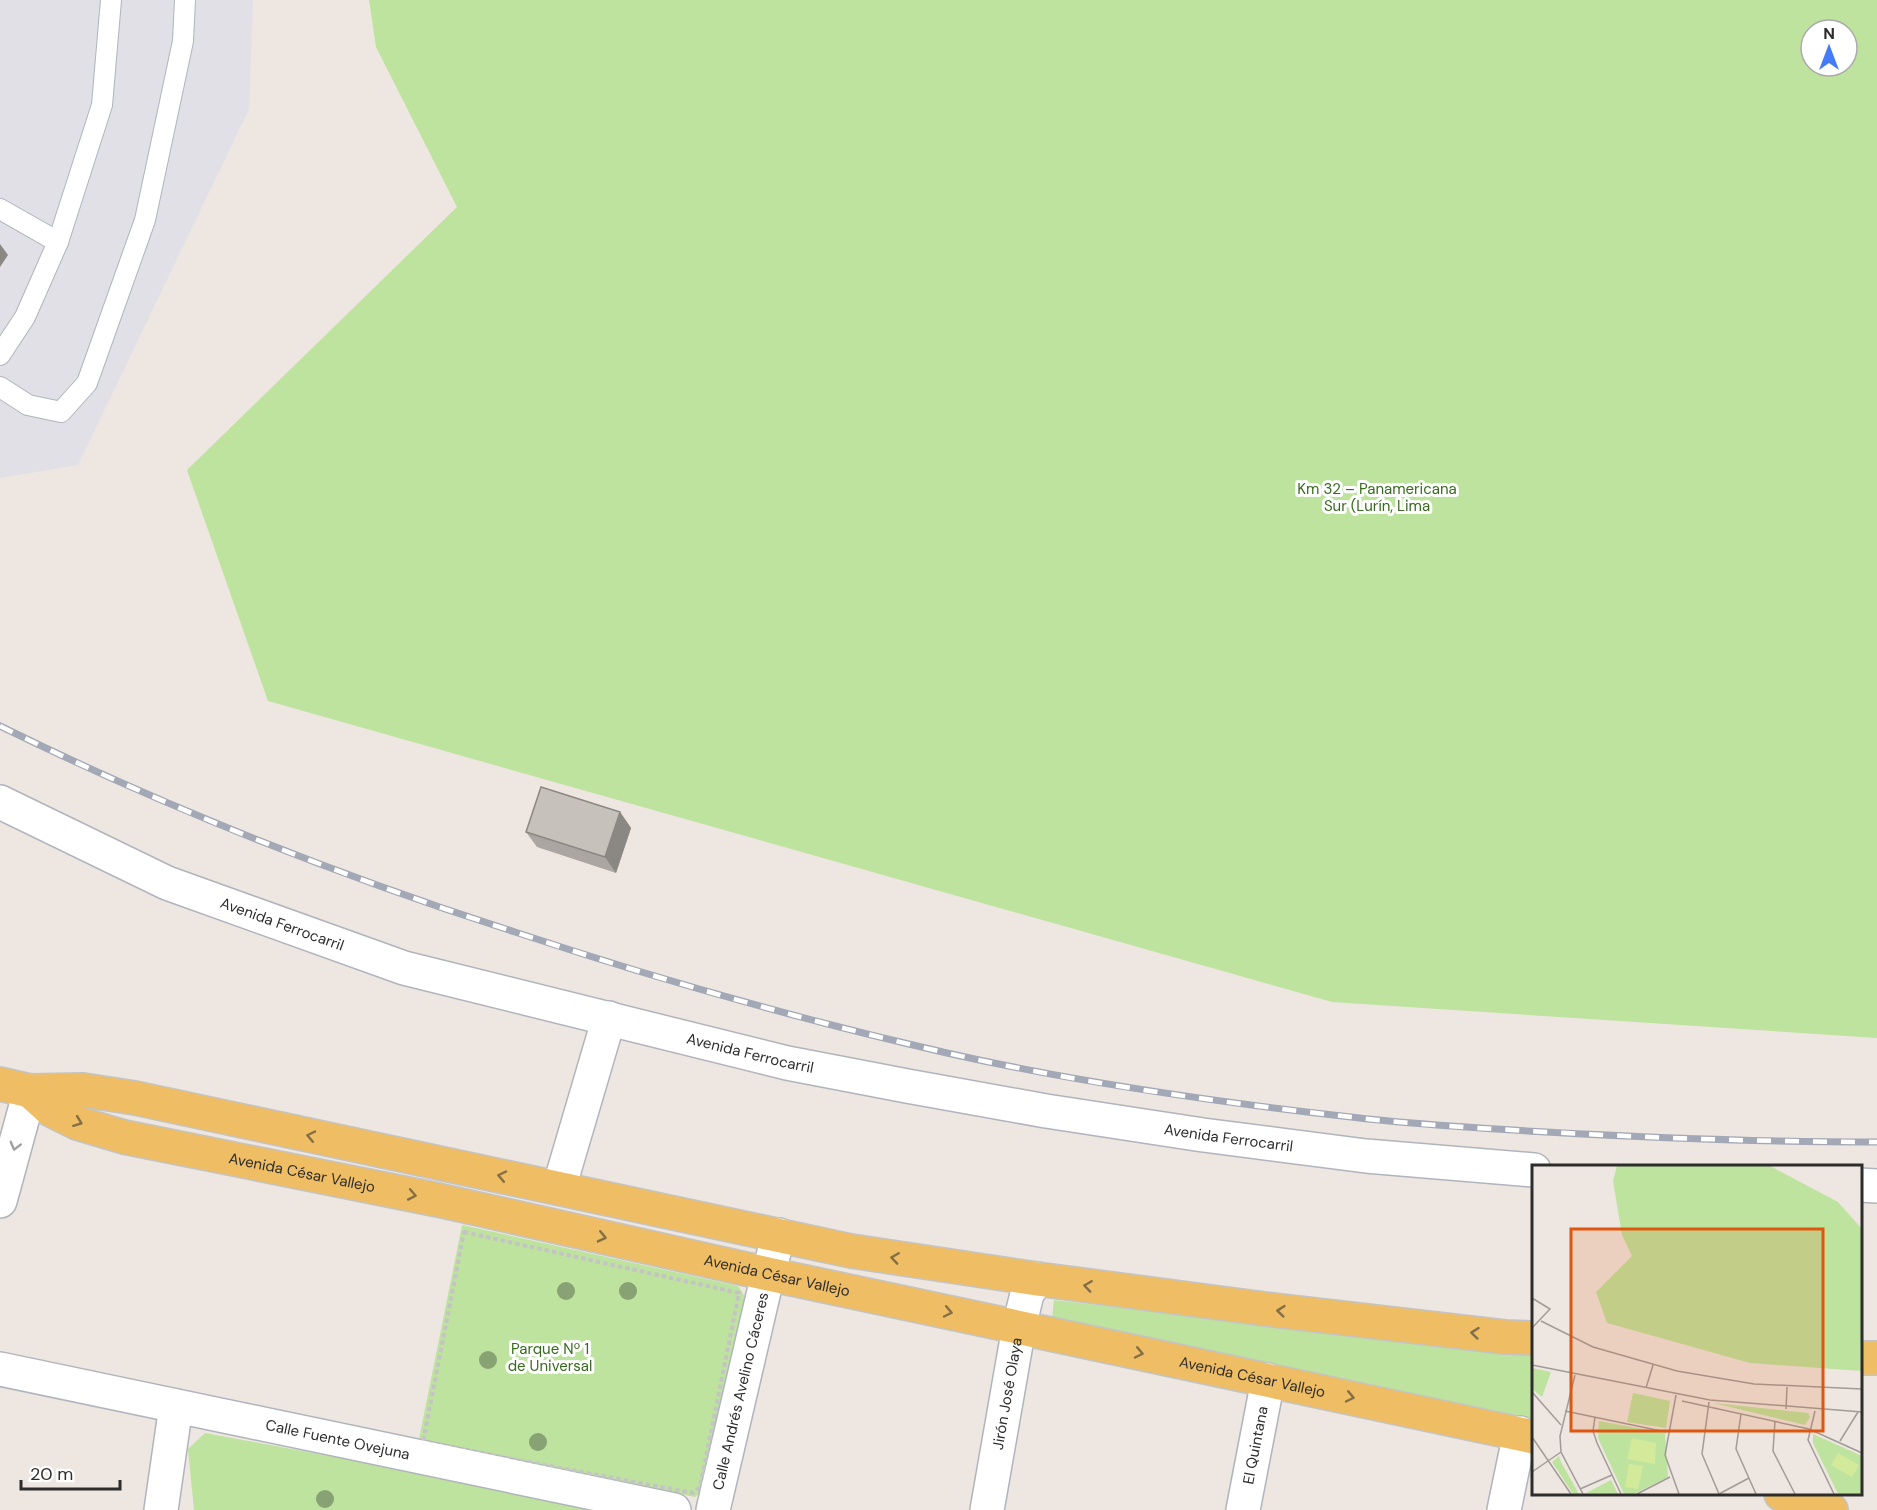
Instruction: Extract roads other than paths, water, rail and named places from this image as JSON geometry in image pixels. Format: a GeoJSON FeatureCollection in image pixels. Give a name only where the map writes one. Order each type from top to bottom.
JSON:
{"type":"FeatureCollection","features":[{"type":"Feature","properties":{"kind":"main road"},"geometry":{"type":"LineString","coordinates":[[15,1087],[83,1090],[135,1098],[851,1251],[1265,1310],[1505,1337],[1532,1338]]}},
{"type":"Feature","properties":{"kind":"main road","name":"Avenida César Vallejo"},"geometry":{"type":"LineString","coordinates":[[15,1087],[51,1110],[77,1123],[124,1137],[438,1200],[768,1274],[1527,1435]]}},
{"type":"Feature","properties":{"kind":"main road"},"geometry":{"type":"LineString","coordinates":[[1784,1495],[1831,1510]]}},
{"type":"Feature","properties":{"kind":"street","name":"Avenida Ferrocarril"},"geometry":{"type":"LineString","coordinates":[[0,802],[167,882],[404,968],[787,1063],[1046,1111],[1203,1135],[1366,1156],[1532,1170]]}},
{"type":"Feature","properties":{"kind":"street"},"geometry":{"type":"LineString","coordinates":[[559,1188],[609,1018]]}},
{"type":"Feature","properties":{"kind":"street"},"geometry":{"type":"LineString","coordinates":[[0,1200],[15,1087]]}},
{"type":"Feature","properties":{"kind":"street"},"geometry":{"type":"LineString","coordinates":[[1862,1185],[1877,1186]]}},
{"type":"Feature","properties":{"kind":"street","name":"Calle Andrés Avelino Cáceres"},"geometry":{"type":"LineString","coordinates":[[713,1510],[768,1274],[780,1236]]}},
{"type":"Feature","properties":{"kind":"street","name":"Jirón José Olaya"},"geometry":{"type":"LineString","coordinates":[[987,1510],[1019,1327],[1027,1294],[1037,1279]]}},
{"type":"Feature","properties":{"kind":"street","name":"Calle Fuente Ovejuna"},"geometry":{"type":"LineString","coordinates":[[0,1369],[674,1510]]}},
{"type":"Feature","properties":{"kind":"street","name":"El Quintana"},"geometry":{"type":"LineString","coordinates":[[1243,1510],[1268,1380]]}},
{"type":"Feature","properties":{"kind":"street"},"geometry":{"type":"LineString","coordinates":[[161,1510],[176,1406]]}},
{"type":"Feature","properties":{"kind":"street"},"geometry":{"type":"LineString","coordinates":[[1504,1510],[1527,1435]]}},
{"type":"Feature","properties":{"kind":"street"},"geometry":{"type":"LineString","coordinates":[[1771,1510],[1772,1495]]}},
{"type":"Feature","properties":{"kind":"lane"},"geometry":{"type":"LineString","coordinates":[[0,355],[25,317],[58,242],[102,105],[111,0]]}},
{"type":"Feature","properties":{"kind":"lane"},"geometry":{"type":"LineString","coordinates":[[0,387],[28,405],[61,412],[87,383],[145,220],[183,41],[186,0]]}},
{"type":"Feature","properties":{"kind":"lane"},"geometry":{"type":"LineString","coordinates":[[0,208],[58,242]]}},
{"type":"Feature","properties":{"kind":"railway"},"geometry":{"type":"LineString","coordinates":[[0,726],[190,812],[318,863],[449,910],[730,998],[947,1053],[1047,1074],[1148,1091],[1400,1122],[1629,1136],[1877,1142]]}},
{"type":"Feature","properties":{"kind":"park label","name":"Km 32 – Panamericana Sur (Lurín, Lima"},"geometry":{"type":"Point","coordinates":[1377,498]}},
{"type":"Feature","properties":{"kind":"park label","name":"Parque Nº 1 de Universal"},"geometry":{"type":"Point","coordinates":[550,1358]}}]}
